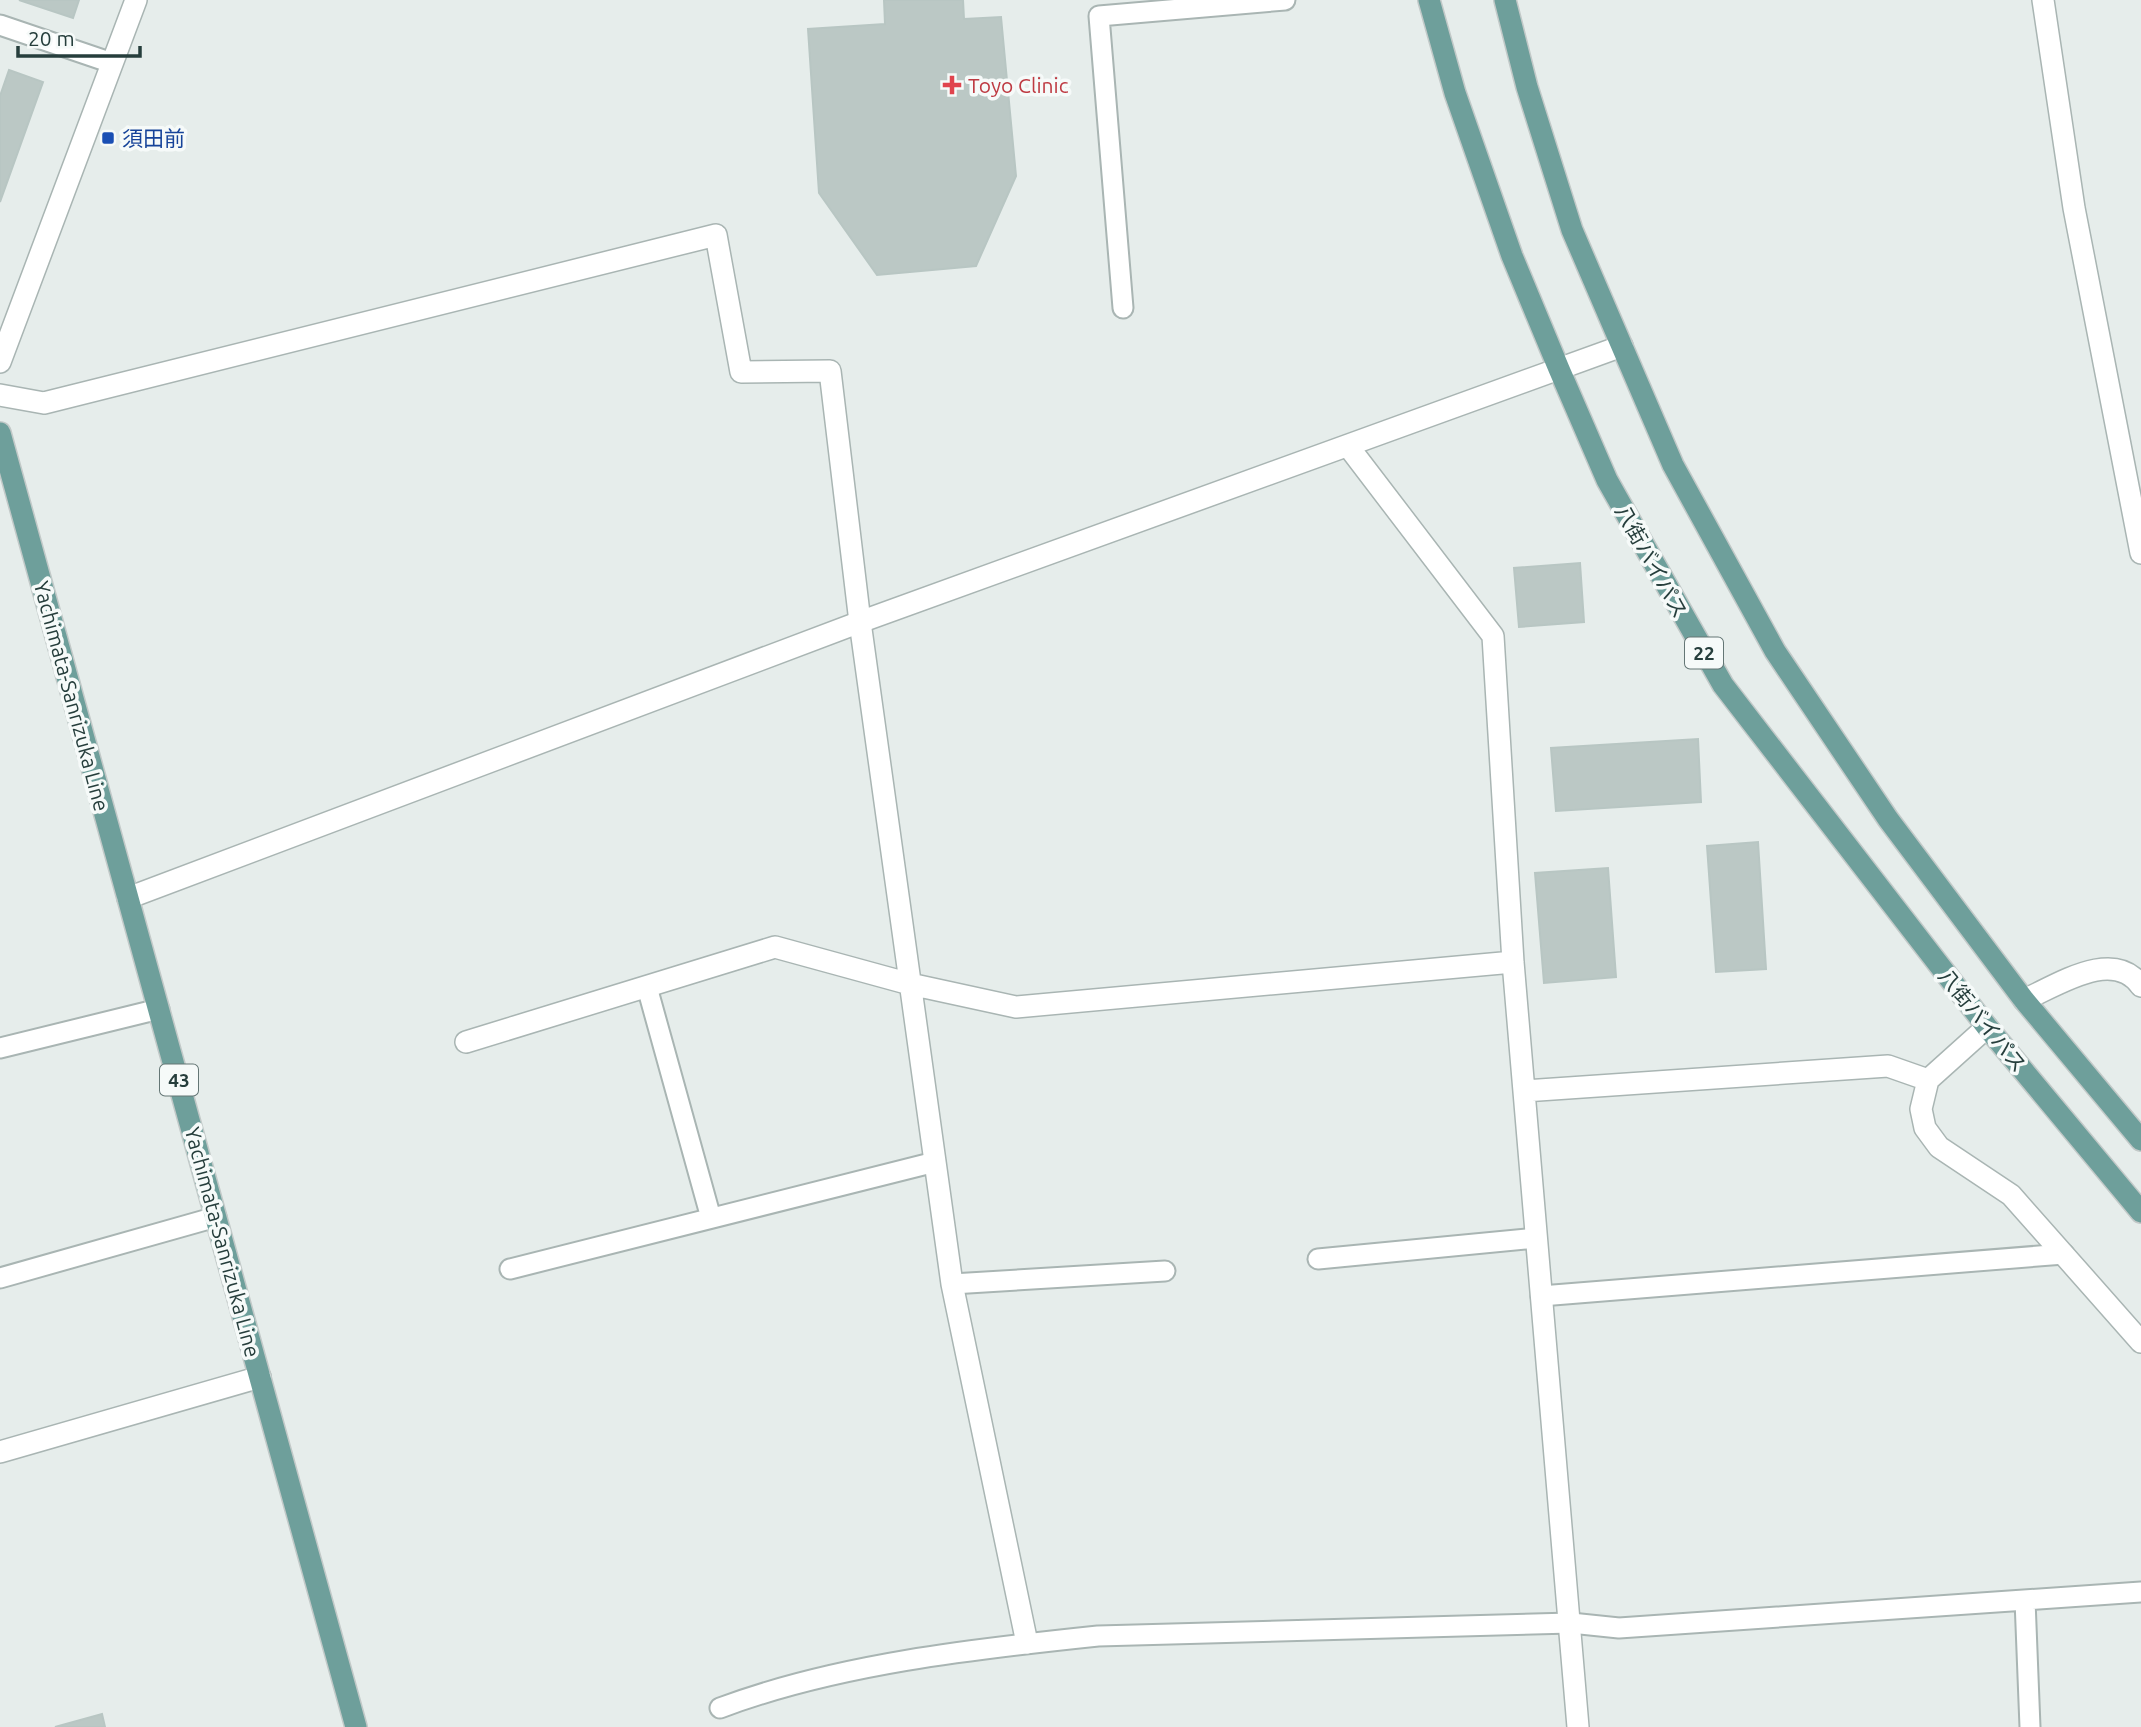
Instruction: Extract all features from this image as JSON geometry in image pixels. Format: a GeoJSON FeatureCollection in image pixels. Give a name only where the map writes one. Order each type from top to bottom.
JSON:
{"type":"FeatureCollection","features":[{"type":"Feature","properties":{"kind":"main road","name":"八街バイパス"},"geometry":{"type":"LineString","coordinates":[[1429,0],[1472,143],[1512,256],[1559,369],[1607,480],[1723,685],[1987,1027],[2141,1212]]}},
{"type":"Feature","properties":{"kind":"main road"},"geometry":{"type":"LineString","coordinates":[[1505,0],[1527,87],[1572,230],[1673,465],[1775,651],[1888,819],[2024,1000],[2141,1140]]}},
{"type":"Feature","properties":{"kind":"main road","name":"Yachimata-Sanrizuka Line"},"geometry":{"type":"LineString","coordinates":[[0,433],[356,1727]]}},
{"type":"Feature","properties":{"kind":"street"},"geometry":{"type":"LineString","coordinates":[[0,362],[136,0]]}},
{"type":"Feature","properties":{"kind":"street"},"geometry":{"type":"LineString","coordinates":[[2043,0],[2074,208],[2141,553]]}},
{"type":"Feature","properties":{"kind":"street"},"geometry":{"type":"LineString","coordinates":[[0,395],[44,403],[716,235],[741,372],[830,371],[860,622],[952,1284],[1027,1643]]}},
{"type":"Feature","properties":{"kind":"street"},"geometry":{"type":"LineString","coordinates":[[128,898],[860,622],[1622,346]]}},
{"type":"Feature","properties":{"kind":"street"},"geometry":{"type":"LineString","coordinates":[[1348,446],[1493,636],[1513,961],[1578,1727]]}},
{"type":"Feature","properties":{"kind":"street"},"geometry":{"type":"LineString","coordinates":[[466,1042],[775,947],[910,984],[1016,1007],[1513,961]]}},
{"type":"Feature","properties":{"kind":"street"},"geometry":{"type":"LineString","coordinates":[[2024,1000],[2092,971],[2117,967],[2134,975],[2141,986]]}},
{"type":"Feature","properties":{"kind":"street"},"geometry":{"type":"LineString","coordinates":[[1987,1027],[1928,1080],[1921,1109],[1925,1128],[1939,1147],[2011,1195],[2141,1342]]}},
{"type":"Feature","properties":{"kind":"street"},"geometry":{"type":"LineString","coordinates":[[1524,1091],[1888,1066],[1928,1080]]}},
{"type":"Feature","properties":{"kind":"street"},"geometry":{"type":"LineString","coordinates":[[0,1452],[260,1377]]}},
{"type":"Feature","properties":{"kind":"lane"},"geometry":{"type":"LineString","coordinates":[[1124,308],[1099,16],[1285,0]]}},
{"type":"Feature","properties":{"kind":"lane"},"geometry":{"type":"LineString","coordinates":[[0,24],[113,63]]}},
{"type":"Feature","properties":{"kind":"lane"},"geometry":{"type":"LineString","coordinates":[[647,987],[711,1218]]}},
{"type":"Feature","properties":{"kind":"lane"},"geometry":{"type":"LineString","coordinates":[[0,1048],[159,1009]]}},
{"type":"Feature","properties":{"kind":"lane"},"geometry":{"type":"LineString","coordinates":[[510,1269],[935,1161]]}},
{"type":"Feature","properties":{"kind":"lane"},"geometry":{"type":"LineString","coordinates":[[0,1278],[216,1217]]}},
{"type":"Feature","properties":{"kind":"lane"},"geometry":{"type":"LineString","coordinates":[[1318,1258],[1536,1238]]}},
{"type":"Feature","properties":{"kind":"lane"},"geometry":{"type":"LineString","coordinates":[[1541,1296],[2064,1254]]}},
{"type":"Feature","properties":{"kind":"lane"},"geometry":{"type":"LineString","coordinates":[[952,1284],[1165,1271]]}},
{"type":"Feature","properties":{"kind":"lane"},"geometry":{"type":"LineString","coordinates":[[720,1708],[770,1689],[901,1663],[1027,1643],[1098,1636],[1571,1623],[1619,1628],[2141,1592]]}},
{"type":"Feature","properties":{"kind":"lane"},"geometry":{"type":"LineString","coordinates":[[2025,1600],[2030,1727]]}},
{"type":"Feature","properties":{"kind":"building"},"geometry":{"type":"Polygon","coordinates":[[[19,0],[79,0],[73,18],[19,0]]]}},
{"type":"Feature","properties":{"kind":"building"},"geometry":{"type":"Polygon","coordinates":[[[884,0],[963,0],[964,19],[1001,17],[1016,176],[976,266],[877,275],[819,193],[808,29],[885,24],[884,0]]]}},
{"type":"Feature","properties":{"kind":"building"},"geometry":{"type":"Polygon","coordinates":[[[9,70],[43,82],[0,202],[0,96],[9,70]]]}},
{"type":"Feature","properties":{"kind":"building"},"geometry":{"type":"Polygon","coordinates":[[[1580,563],[1584,622],[1519,627],[1514,568],[1580,563]]]}},
{"type":"Feature","properties":{"kind":"building"},"geometry":{"type":"Polygon","coordinates":[[[1698,739],[1701,802],[1556,811],[1551,748],[1698,739]]]}},
{"type":"Feature","properties":{"kind":"building"},"geometry":{"type":"Polygon","coordinates":[[[1758,842],[1766,969],[1716,972],[1707,846],[1758,842]]]}},
{"type":"Feature","properties":{"kind":"building"},"geometry":{"type":"Polygon","coordinates":[[[1608,868],[1616,977],[1544,983],[1535,873],[1608,868]]]}},
{"type":"Feature","properties":{"kind":"building"},"geometry":{"type":"Polygon","coordinates":[[[102,1714],[105,1727],[55,1727],[102,1714]]]}},
{"type":"Feature","properties":{"kind":"place","name":"Toyo Clinic"},"geometry":{"type":"Point","coordinates":[952,85]}},
{"type":"Feature","properties":{"kind":"place","name":"須田前"},"geometry":{"type":"Point","coordinates":[108,138]}}]}
